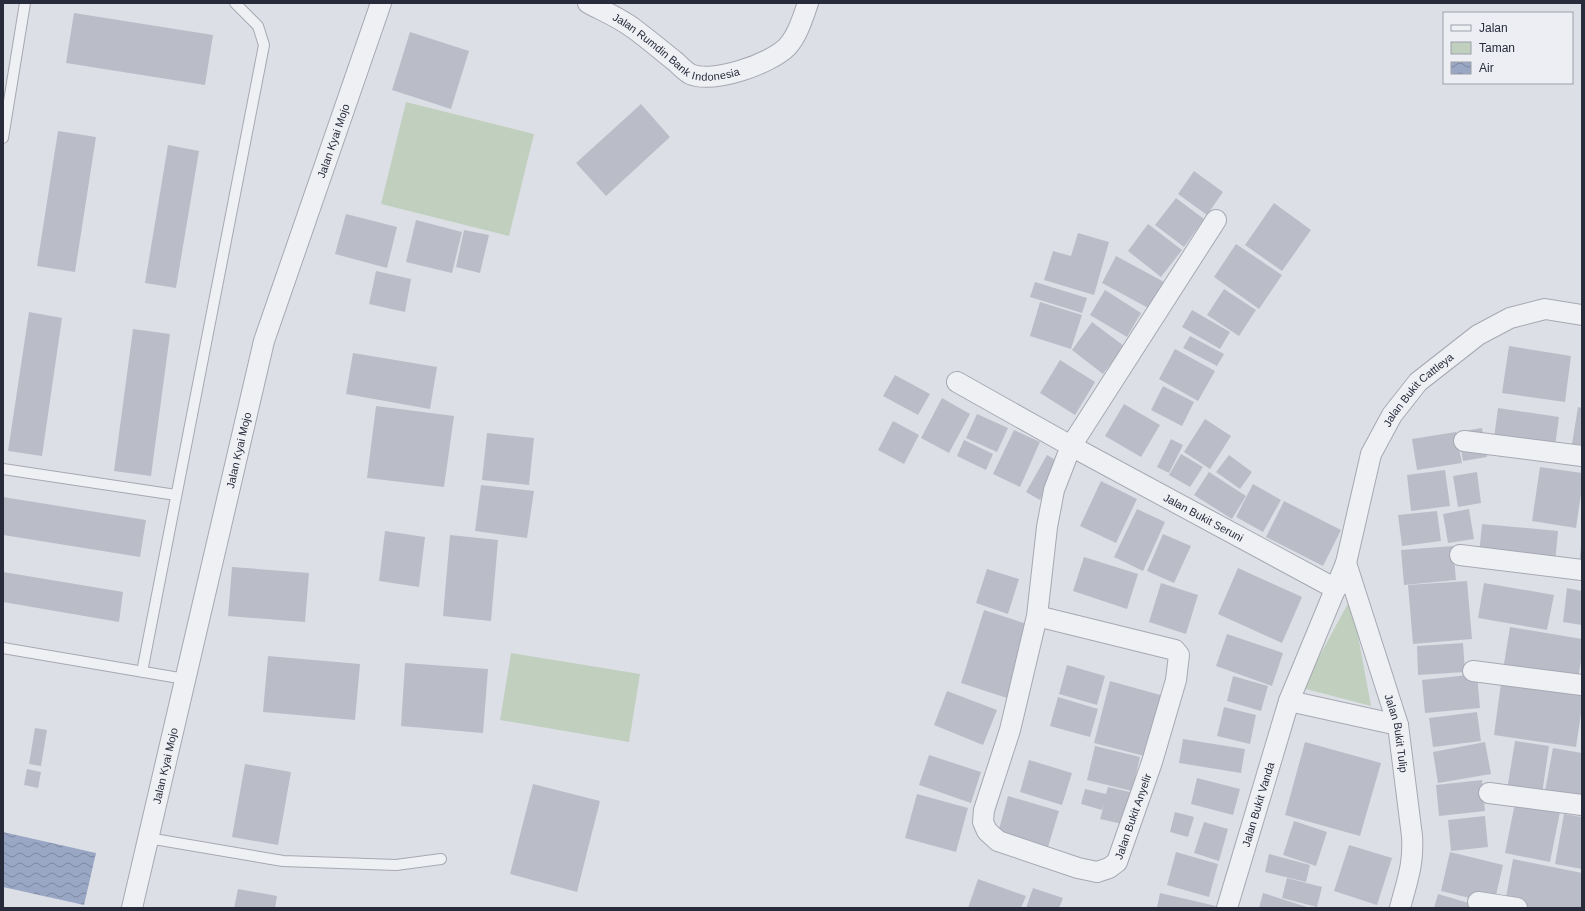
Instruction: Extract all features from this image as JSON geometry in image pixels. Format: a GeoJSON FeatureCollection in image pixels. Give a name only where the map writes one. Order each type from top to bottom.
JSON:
{"type":"FeatureCollection","features":[{"type":"Feature","properties":{"kind":"street","name":"Jalan Kyai Mojo"},"geometry":{"type":"LineString","coordinates":[[132,908],[264,341],[381,3]]}},
{"type":"Feature","properties":{"kind":"street","name":"Jalan Rumdin Bank Indonesia"},"geometry":{"type":"LineString","coordinates":[[588,3],[632,27],[690,74],[711,76],[732,73],[768,60],[778,53],[787,46],[795,35],[808,3]]}},
{"type":"Feature","properties":{"kind":"street"},"geometry":{"type":"LineString","coordinates":[[1071,446],[1216,220]]}},
{"type":"Feature","properties":{"kind":"street","name":"Jalan Bukit Cattleya"},"geometry":{"type":"LineString","coordinates":[[1346,563],[1371,454],[1392,415],[1418,382],[1478,335],[1510,318],[1545,309],[1582,315]]}},
{"type":"Feature","properties":{"kind":"street","name":"Jalan Bukit Seruni"},"geometry":{"type":"LineString","coordinates":[[957,382],[1071,446],[1336,589]]}},
{"type":"Feature","properties":{"kind":"street"},"geometry":{"type":"LineString","coordinates":[[1464,441],[1582,456]]}},
{"type":"Feature","properties":{"kind":"street","name":"Jalan Bukit Anyelir"},"geometry":{"type":"LineString","coordinates":[[1037,616],[1175,650],[1179,655],[1174,688],[1152,762],[1117,862],[1109,868],[1097,872],[1078,868],[998,841],[987,831],[983,822],[984,810],[1010,730],[1037,616],[1048,520],[1054,490],[1071,446]]}},
{"type":"Feature","properties":{"kind":"street"},"geometry":{"type":"LineString","coordinates":[[1460,554],[1582,570]]}},
{"type":"Feature","properties":{"kind":"street","name":"Jalan Bukit Vanda"},"geometry":{"type":"LineString","coordinates":[[1227,908],[1289,701],[1346,563]]}},
{"type":"Feature","properties":{"kind":"street","name":"Jalan Bukit Tulip"},"geometry":{"type":"LineString","coordinates":[[1346,563],[1398,725],[1414,854],[1400,908]]}},
{"type":"Feature","properties":{"kind":"street"},"geometry":{"type":"LineString","coordinates":[[1473,671],[1582,685]]}},
{"type":"Feature","properties":{"kind":"street"},"geometry":{"type":"LineString","coordinates":[[1289,701],[1398,725]]}},
{"type":"Feature","properties":{"kind":"street"},"geometry":{"type":"LineString","coordinates":[[1489,793],[1582,805]]}},
{"type":"Feature","properties":{"kind":"street"},"geometry":{"type":"LineString","coordinates":[[1478,902],[1517,908]]}},
{"type":"Feature","properties":{"kind":"lane"},"geometry":{"type":"LineString","coordinates":[[3,138],[26,3]]}},
{"type":"Feature","properties":{"kind":"lane"},"geometry":{"type":"LineString","coordinates":[[142,672],[264,44],[258,26],[235,3]]}},
{"type":"Feature","properties":{"kind":"lane"},"geometry":{"type":"LineString","coordinates":[[3,469],[176,495]]}},
{"type":"Feature","properties":{"kind":"lane"},"geometry":{"type":"LineString","coordinates":[[3,648],[185,680]]}},
{"type":"Feature","properties":{"kind":"lane"},"geometry":{"type":"LineString","coordinates":[[148,838],[283,861],[396,865],[441,859]]}},
{"type":"Feature","properties":{"kind":"green space"},"geometry":{"type":"Polygon","coordinates":[[[406,102],[534,134],[509,236],[381,204],[406,102]]]}},
{"type":"Feature","properties":{"kind":"green space"},"geometry":{"type":"Polygon","coordinates":[[[1351,598],[1371,706],[1302,688],[1351,598]]]}},
{"type":"Feature","properties":{"kind":"green space"},"geometry":{"type":"Polygon","coordinates":[[[511,653],[640,674],[629,742],[500,720],[511,653]]]}},
{"type":"Feature","properties":{"kind":"water"},"geometry":{"type":"Polygon","coordinates":[[[3,832],[96,853],[84,905],[3,887],[3,832]]]}},
{"type":"Feature","properties":{"kind":"building"},"geometry":{"type":"Polygon","coordinates":[[[74,13],[213,35],[205,85],[66,63],[74,13]]]}},
{"type":"Feature","properties":{"kind":"building"},"geometry":{"type":"Polygon","coordinates":[[[410,32],[469,51],[451,109],[392,90],[410,32]]]}},
{"type":"Feature","properties":{"kind":"building"},"geometry":{"type":"Polygon","coordinates":[[[641,104],[670,137],[606,196],[576,163],[641,104]]]}},
{"type":"Feature","properties":{"kind":"building"},"geometry":{"type":"Polygon","coordinates":[[[58,131],[96,137],[75,272],[37,266],[58,131]]]}},
{"type":"Feature","properties":{"kind":"building"},"geometry":{"type":"Polygon","coordinates":[[[168,145],[199,151],[176,288],[145,283],[168,145]]]}},
{"type":"Feature","properties":{"kind":"building"},"geometry":{"type":"Polygon","coordinates":[[[1194,171],[1223,192],[1207,215],[1178,194],[1194,171]]]}},
{"type":"Feature","properties":{"kind":"building"},"geometry":{"type":"Polygon","coordinates":[[[1176,198],[1204,219],[1184,247],[1155,225],[1176,198]]]}},
{"type":"Feature","properties":{"kind":"building"},"geometry":{"type":"Polygon","coordinates":[[[1274,203],[1311,230],[1282,271],[1245,245],[1274,203]]]}},
{"type":"Feature","properties":{"kind":"building"},"geometry":{"type":"Polygon","coordinates":[[[346,214],[397,227],[387,268],[335,254],[346,214]]]}},
{"type":"Feature","properties":{"kind":"building"},"geometry":{"type":"Polygon","coordinates":[[[416,220],[462,232],[452,273],[406,262],[416,220]]]}},
{"type":"Feature","properties":{"kind":"building"},"geometry":{"type":"Polygon","coordinates":[[[1148,224],[1182,250],[1161,277],[1128,251],[1148,224]]]}},
{"type":"Feature","properties":{"kind":"building"},"geometry":{"type":"Polygon","coordinates":[[[464,230],[489,235],[480,273],[456,267],[464,230]]]}},
{"type":"Feature","properties":{"kind":"building"},"geometry":{"type":"Polygon","coordinates":[[[1078,233],[1109,242],[1094,295],[1044,280],[1053,251],[1071,256],[1078,233]]]}},
{"type":"Feature","properties":{"kind":"building"},"geometry":{"type":"Polygon","coordinates":[[[1236,244],[1282,275],[1259,309],[1214,277],[1236,244]]]}},
{"type":"Feature","properties":{"kind":"building"},"geometry":{"type":"Polygon","coordinates":[[[1116,256],[1166,283],[1152,310],[1102,283],[1116,256]]]}},
{"type":"Feature","properties":{"kind":"building"},"geometry":{"type":"Polygon","coordinates":[[[376,271],[411,279],[405,312],[369,304],[376,271]]]}},
{"type":"Feature","properties":{"kind":"building"},"geometry":{"type":"Polygon","coordinates":[[[1035,282],[1087,298],[1082,313],[1030,297],[1035,282]]]}},
{"type":"Feature","properties":{"kind":"building"},"geometry":{"type":"Polygon","coordinates":[[[1224,289],[1256,310],[1239,336],[1207,315],[1224,289]]]}},
{"type":"Feature","properties":{"kind":"building"},"geometry":{"type":"Polygon","coordinates":[[[1105,290],[1141,313],[1127,337],[1090,315],[1105,290]]]}},
{"type":"Feature","properties":{"kind":"building"},"geometry":{"type":"Polygon","coordinates":[[[1040,302],[1082,315],[1071,349],[1030,336],[1040,302]]]}},
{"type":"Feature","properties":{"kind":"building"},"geometry":{"type":"Polygon","coordinates":[[[1192,310],[1230,332],[1220,349],[1182,327],[1192,310]]]}},
{"type":"Feature","properties":{"kind":"building"},"geometry":{"type":"Polygon","coordinates":[[[29,312],[62,318],[42,456],[8,451],[29,312]]]}},
{"type":"Feature","properties":{"kind":"building"},"geometry":{"type":"Polygon","coordinates":[[[1092,322],[1124,346],[1103,374],[1072,350],[1092,322]]]}},
{"type":"Feature","properties":{"kind":"building"},"geometry":{"type":"Polygon","coordinates":[[[133,329],[170,334],[151,476],[114,471],[133,329]]]}},
{"type":"Feature","properties":{"kind":"building"},"geometry":{"type":"Polygon","coordinates":[[[1190,336],[1224,354],[1217,366],[1183,348],[1190,336]]]}},
{"type":"Feature","properties":{"kind":"building"},"geometry":{"type":"Polygon","coordinates":[[[1509,346],[1571,356],[1565,402],[1502,393],[1509,346]]]}},
{"type":"Feature","properties":{"kind":"building"},"geometry":{"type":"Polygon","coordinates":[[[1175,349],[1215,371],[1198,401],[1159,379],[1175,349]]]}},
{"type":"Feature","properties":{"kind":"building"},"geometry":{"type":"Polygon","coordinates":[[[353,353],[437,367],[430,409],[346,394],[353,353]]]}},
{"type":"Feature","properties":{"kind":"building"},"geometry":{"type":"Polygon","coordinates":[[[1060,360],[1095,382],[1075,415],[1040,393],[1060,360]]]}},
{"type":"Feature","properties":{"kind":"building"},"geometry":{"type":"Polygon","coordinates":[[[895,375],[930,394],[918,415],[883,396],[895,375]]]}},
{"type":"Feature","properties":{"kind":"building"},"geometry":{"type":"Polygon","coordinates":[[[1163,386],[1194,402],[1182,426],[1151,410],[1163,386]]]}},
{"type":"Feature","properties":{"kind":"building"},"geometry":{"type":"Polygon","coordinates":[[[942,398],[970,414],[949,453],[921,438],[942,398]]]}},
{"type":"Feature","properties":{"kind":"building"},"geometry":{"type":"Polygon","coordinates":[[[1124,404],[1160,425],[1141,457],[1105,436],[1124,404]]]}},
{"type":"Feature","properties":{"kind":"building"},"geometry":{"type":"Polygon","coordinates":[[[376,406],[454,416],[444,487],[367,478],[376,406]]]}},
{"type":"Feature","properties":{"kind":"building"},"geometry":{"type":"Polygon","coordinates":[[[1578,407],[1582,408],[1582,445],[1572,444],[1578,407]]]}},
{"type":"Feature","properties":{"kind":"building"},"geometry":{"type":"Polygon","coordinates":[[[1498,408],[1559,417],[1555,447],[1494,438],[1498,408]]]}},
{"type":"Feature","properties":{"kind":"building"},"geometry":{"type":"Polygon","coordinates":[[[977,414],[1008,428],[997,452],[966,438],[977,414]]]}},
{"type":"Feature","properties":{"kind":"building"},"geometry":{"type":"Polygon","coordinates":[[[1205,419],[1231,436],[1210,469],[1184,452],[1205,419]]]}},
{"type":"Feature","properties":{"kind":"building"},"geometry":{"type":"Polygon","coordinates":[[[893,421],[919,435],[904,464],[878,450],[893,421]]]}},
{"type":"Feature","properties":{"kind":"building"},"geometry":{"type":"Polygon","coordinates":[[[1482,428],[1487,457],[1463,461],[1458,432],[1482,428]]]}},
{"type":"Feature","properties":{"kind":"building"},"geometry":{"type":"Polygon","coordinates":[[[1014,430],[1040,442],[1020,487],[993,474],[1014,430]]]}},
{"type":"Feature","properties":{"kind":"building"},"geometry":{"type":"Polygon","coordinates":[[[1456,432],[1462,463],[1417,470],[1412,439],[1456,432]]]}},
{"type":"Feature","properties":{"kind":"building"},"geometry":{"type":"Polygon","coordinates":[[[487,433],[534,438],[529,485],[482,480],[487,433]]]}},
{"type":"Feature","properties":{"kind":"building"},"geometry":{"type":"Polygon","coordinates":[[[1171,439],[1183,445],[1169,473],[1157,467],[1171,439]]]}},
{"type":"Feature","properties":{"kind":"building"},"geometry":{"type":"Polygon","coordinates":[[[964,440],[993,454],[986,470],[957,456],[964,440]]]}},
{"type":"Feature","properties":{"kind":"building"},"geometry":{"type":"Polygon","coordinates":[[[1181,454],[1203,467],[1190,487],[1169,475],[1181,454]]]}},
{"type":"Feature","properties":{"kind":"building"},"geometry":{"type":"Polygon","coordinates":[[[1047,455],[1062,464],[1040,500],[1026,492],[1047,455]]]}},
{"type":"Feature","properties":{"kind":"building"},"geometry":{"type":"Polygon","coordinates":[[[1229,455],[1252,472],[1240,489],[1216,472],[1229,455]]]}},
{"type":"Feature","properties":{"kind":"building"},"geometry":{"type":"Polygon","coordinates":[[[1540,467],[1582,473],[1582,487],[1576,528],[1532,521],[1540,467]]]}},
{"type":"Feature","properties":{"kind":"building"},"geometry":{"type":"Polygon","coordinates":[[[1445,470],[1450,506],[1411,511],[1407,475],[1445,470]]]}},
{"type":"Feature","properties":{"kind":"building"},"geometry":{"type":"Polygon","coordinates":[[[1209,472],[1246,496],[1232,519],[1194,495],[1209,472]]]}},
{"type":"Feature","properties":{"kind":"building"},"geometry":{"type":"Polygon","coordinates":[[[1477,472],[1481,503],[1458,507],[1453,476],[1477,472]]]}},
{"type":"Feature","properties":{"kind":"building"},"geometry":{"type":"Polygon","coordinates":[[[1101,481],[1137,499],[1116,543],[1080,526],[1101,481]]]}},
{"type":"Feature","properties":{"kind":"building"},"geometry":{"type":"Polygon","coordinates":[[[1253,484],[1281,500],[1263,532],[1236,517],[1253,484]]]}},
{"type":"Feature","properties":{"kind":"building"},"geometry":{"type":"Polygon","coordinates":[[[481,485],[534,491],[527,538],[475,531],[481,485]]]}},
{"type":"Feature","properties":{"kind":"building"},"geometry":{"type":"Polygon","coordinates":[[[3,497],[146,520],[140,557],[3,535],[3,497]]]}},
{"type":"Feature","properties":{"kind":"building"},"geometry":{"type":"Polygon","coordinates":[[[1284,501],[1341,530],[1323,566],[1266,537],[1284,501]]]}},
{"type":"Feature","properties":{"kind":"building"},"geometry":{"type":"Polygon","coordinates":[[[1137,509],[1165,522],[1143,571],[1114,557],[1137,509]]]}},
{"type":"Feature","properties":{"kind":"building"},"geometry":{"type":"Polygon","coordinates":[[[1469,509],[1474,539],[1448,543],[1443,514],[1469,509]]]}},
{"type":"Feature","properties":{"kind":"building"},"geometry":{"type":"Polygon","coordinates":[[[1437,511],[1441,541],[1402,546],[1398,515],[1437,511]]]}},
{"type":"Feature","properties":{"kind":"building"},"geometry":{"type":"Polygon","coordinates":[[[1482,524],[1558,531],[1555,563],[1479,555],[1482,524]]]}},
{"type":"Feature","properties":{"kind":"building"},"geometry":{"type":"Polygon","coordinates":[[[385,531],[425,537],[419,587],[379,581],[385,531]]]}},
{"type":"Feature","properties":{"kind":"building"},"geometry":{"type":"Polygon","coordinates":[[[1163,534],[1191,546],[1174,583],[1147,571],[1163,534]]]}},
{"type":"Feature","properties":{"kind":"building"},"geometry":{"type":"Polygon","coordinates":[[[450,535],[498,540],[491,621],[443,616],[450,535]]]}},
{"type":"Feature","properties":{"kind":"building"},"geometry":{"type":"Polygon","coordinates":[[[1581,545],[1582,568],[1579,568],[1581,545]]]}},
{"type":"Feature","properties":{"kind":"building"},"geometry":{"type":"Polygon","coordinates":[[[1453,546],[1456,580],[1404,585],[1401,550],[1453,546]]]}},
{"type":"Feature","properties":{"kind":"building"},"geometry":{"type":"Polygon","coordinates":[[[1084,557],[1138,574],[1127,609],[1073,591],[1084,557]]]}},
{"type":"Feature","properties":{"kind":"building"},"geometry":{"type":"Polygon","coordinates":[[[232,567],[309,573],[305,622],[228,616],[232,567]]]}},
{"type":"Feature","properties":{"kind":"building"},"geometry":{"type":"Polygon","coordinates":[[[1238,568],[1302,597],[1282,643],[1218,614],[1238,568]]]}},
{"type":"Feature","properties":{"kind":"building"},"geometry":{"type":"Polygon","coordinates":[[[987,569],[1019,579],[1008,614],[976,603],[987,569]]]}},
{"type":"Feature","properties":{"kind":"building"},"geometry":{"type":"Polygon","coordinates":[[[3,572],[123,592],[119,622],[3,602],[3,572]]]}},
{"type":"Feature","properties":{"kind":"building"},"geometry":{"type":"Polygon","coordinates":[[[1467,581],[1472,639],[1413,644],[1408,585],[1467,581]]]}},
{"type":"Feature","properties":{"kind":"building"},"geometry":{"type":"Polygon","coordinates":[[[1161,583],[1198,595],[1186,634],[1149,622],[1161,583]]]}},
{"type":"Feature","properties":{"kind":"building"},"geometry":{"type":"Polygon","coordinates":[[[1484,583],[1554,595],[1547,630],[1478,618],[1484,583]]]}},
{"type":"Feature","properties":{"kind":"building"},"geometry":{"type":"Polygon","coordinates":[[[1567,588],[1582,591],[1582,625],[1563,622],[1567,588]]]}},
{"type":"Feature","properties":{"kind":"building"},"geometry":{"type":"Polygon","coordinates":[[[984,610],[1030,625],[1007,698],[961,683],[984,610]]]}},
{"type":"Feature","properties":{"kind":"building"},"geometry":{"type":"Polygon","coordinates":[[[1510,627],[1582,639],[1582,656],[1576,689],[1502,676],[1510,627]]]}},
{"type":"Feature","properties":{"kind":"building"},"geometry":{"type":"Polygon","coordinates":[[[1227,634],[1283,653],[1272,686],[1216,666],[1227,634]]]}},
{"type":"Feature","properties":{"kind":"building"},"geometry":{"type":"Polygon","coordinates":[[[1463,643],[1465,672],[1418,675],[1417,646],[1463,643]]]}},
{"type":"Feature","properties":{"kind":"building"},"geometry":{"type":"Polygon","coordinates":[[[268,656],[360,664],[355,720],[263,712],[268,656]]]}},
{"type":"Feature","properties":{"kind":"building"},"geometry":{"type":"Polygon","coordinates":[[[405,663],[488,669],[483,733],[401,726],[405,663]]]}},
{"type":"Feature","properties":{"kind":"building"},"geometry":{"type":"Polygon","coordinates":[[[1067,665],[1105,676],[1097,705],[1059,694],[1067,665]]]}},
{"type":"Feature","properties":{"kind":"building"},"geometry":{"type":"Polygon","coordinates":[[[1477,674],[1480,708],[1425,713],[1422,680],[1477,674]]]}},
{"type":"Feature","properties":{"kind":"building"},"geometry":{"type":"Polygon","coordinates":[[[1233,676],[1268,686],[1261,711],[1227,701],[1233,676]]]}},
{"type":"Feature","properties":{"kind":"building"},"geometry":{"type":"Polygon","coordinates":[[[1110,681],[1164,696],[1148,757],[1094,743],[1110,681]]]}},
{"type":"Feature","properties":{"kind":"building"},"geometry":{"type":"Polygon","coordinates":[[[1501,683],[1582,695],[1582,707],[1576,747],[1494,735],[1501,683]]]}},
{"type":"Feature","properties":{"kind":"building"},"geometry":{"type":"Polygon","coordinates":[[[947,691],[997,710],[983,745],[934,725],[947,691]]]}},
{"type":"Feature","properties":{"kind":"building"},"geometry":{"type":"Polygon","coordinates":[[[1058,697],[1098,709],[1090,737],[1050,726],[1058,697]]]}},
{"type":"Feature","properties":{"kind":"building"},"geometry":{"type":"Polygon","coordinates":[[[1224,707],[1256,715],[1250,744],[1217,736],[1224,707]]]}},
{"type":"Feature","properties":{"kind":"building"},"geometry":{"type":"Polygon","coordinates":[[[1477,712],[1481,741],[1433,747],[1429,718],[1477,712]]]}},
{"type":"Feature","properties":{"kind":"building"},"geometry":{"type":"Polygon","coordinates":[[[35,728],[47,730],[41,766],[29,764],[35,728]]]}},
{"type":"Feature","properties":{"kind":"building"},"geometry":{"type":"Polygon","coordinates":[[[1183,739],[1245,749],[1241,773],[1179,763],[1183,739]]]}},
{"type":"Feature","properties":{"kind":"building"},"geometry":{"type":"Polygon","coordinates":[[[1515,741],[1549,746],[1541,801],[1506,796],[1515,741]]]}},
{"type":"Feature","properties":{"kind":"building"},"geometry":{"type":"Polygon","coordinates":[[[1305,742],[1381,763],[1360,836],[1285,815],[1305,742]]]}},
{"type":"Feature","properties":{"kind":"building"},"geometry":{"type":"Polygon","coordinates":[[[1485,742],[1491,774],[1438,783],[1433,752],[1485,742]]]}},
{"type":"Feature","properties":{"kind":"building"},"geometry":{"type":"Polygon","coordinates":[[[1095,746],[1140,757],[1132,791],[1087,780],[1095,746]]]}},
{"type":"Feature","properties":{"kind":"building"},"geometry":{"type":"Polygon","coordinates":[[[1553,748],[1582,753],[1582,809],[1543,802],[1553,748]]]}},
{"type":"Feature","properties":{"kind":"building"},"geometry":{"type":"Polygon","coordinates":[[[929,755],[981,772],[971,803],[919,785],[929,755]]]}},
{"type":"Feature","properties":{"kind":"building"},"geometry":{"type":"Polygon","coordinates":[[[1029,760],[1072,773],[1062,805],[1020,792],[1029,760]]]}},
{"type":"Feature","properties":{"kind":"building"},"geometry":{"type":"Polygon","coordinates":[[[245,764],[291,772],[278,845],[232,837],[245,764]]]}},
{"type":"Feature","properties":{"kind":"building"},"geometry":{"type":"Polygon","coordinates":[[[27,769],[41,772],[38,788],[24,785],[27,769]]]}},
{"type":"Feature","properties":{"kind":"building"},"geometry":{"type":"Polygon","coordinates":[[[1197,778],[1240,789],[1233,815],[1191,804],[1197,778]]]}},
{"type":"Feature","properties":{"kind":"building"},"geometry":{"type":"Polygon","coordinates":[[[1482,780],[1485,811],[1439,816],[1436,785],[1482,780]]]}},
{"type":"Feature","properties":{"kind":"building"},"geometry":{"type":"Polygon","coordinates":[[[533,784],[600,801],[577,892],[510,874],[533,784]]]}},
{"type":"Feature","properties":{"kind":"building"},"geometry":{"type":"Polygon","coordinates":[[[1108,787],[1130,792],[1122,824],[1100,819],[1104,805],[1102,810],[1081,804],[1085,789],[1106,794],[1108,787]]]}},
{"type":"Feature","properties":{"kind":"building"},"geometry":{"type":"Polygon","coordinates":[[[917,794],[968,808],[956,852],[905,838],[917,794]]]}},
{"type":"Feature","properties":{"kind":"building"},"geometry":{"type":"Polygon","coordinates":[[[1008,796],[1059,811],[1048,847],[998,833],[1008,796]]]}},
{"type":"Feature","properties":{"kind":"building"},"geometry":{"type":"Polygon","coordinates":[[[1515,803],[1560,812],[1550,862],[1505,853],[1515,803]]]}},
{"type":"Feature","properties":{"kind":"building"},"geometry":{"type":"Polygon","coordinates":[[[1175,812],[1194,817],[1188,837],[1170,832],[1175,812]]]}},
{"type":"Feature","properties":{"kind":"building"},"geometry":{"type":"Polygon","coordinates":[[[1564,814],[1582,817],[1582,869],[1555,864],[1564,814]]]}},
{"type":"Feature","properties":{"kind":"building"},"geometry":{"type":"Polygon","coordinates":[[[1485,816],[1488,847],[1451,851],[1448,820],[1485,816]]]}},
{"type":"Feature","properties":{"kind":"building"},"geometry":{"type":"Polygon","coordinates":[[[1294,821],[1327,832],[1316,866],[1283,855],[1294,821]]]}},
{"type":"Feature","properties":{"kind":"building"},"geometry":{"type":"Polygon","coordinates":[[[1204,822],[1228,829],[1219,861],[1194,853],[1204,822]]]}},
{"type":"Feature","properties":{"kind":"building"},"geometry":{"type":"Polygon","coordinates":[[[1349,845],[1392,858],[1377,905],[1334,891],[1349,845]]]}},
{"type":"Feature","properties":{"kind":"building"},"geometry":{"type":"Polygon","coordinates":[[[1176,852],[1218,864],[1209,897],[1167,885],[1176,852]]]}},
{"type":"Feature","properties":{"kind":"building"},"geometry":{"type":"Polygon","coordinates":[[[1450,852],[1503,865],[1494,904],[1441,891],[1450,852]]]}},
{"type":"Feature","properties":{"kind":"building"},"geometry":{"type":"Polygon","coordinates":[[[1269,854],[1310,865],[1306,882],[1265,872],[1269,854]]]}},
{"type":"Feature","properties":{"kind":"building"},"geometry":{"type":"Polygon","coordinates":[[[1513,859],[1582,873],[1582,908],[1504,908],[1513,859]]]}},
{"type":"Feature","properties":{"kind":"building"},"geometry":{"type":"Polygon","coordinates":[[[1287,878],[1322,887],[1317,907],[1282,898],[1287,878]]]}},
{"type":"Feature","properties":{"kind":"building"},"geometry":{"type":"Polygon","coordinates":[[[978,879],[1026,896],[1021,908],[968,908],[978,879]]]}},
{"type":"Feature","properties":{"kind":"building"},"geometry":{"type":"Polygon","coordinates":[[[1033,888],[1063,898],[1059,908],[1026,908],[1033,888]]]}},
{"type":"Feature","properties":{"kind":"building"},"geometry":{"type":"Polygon","coordinates":[[[238,889],[277,896],[275,908],[234,908],[238,889]]]}},
{"type":"Feature","properties":{"kind":"building"},"geometry":{"type":"Polygon","coordinates":[[[1160,893],[1216,906],[1215,908],[1157,908],[1160,893]]]}},
{"type":"Feature","properties":{"kind":"building"},"geometry":{"type":"Polygon","coordinates":[[[1263,893],[1310,908],[1259,908],[1263,893]]]}},
{"type":"Feature","properties":{"kind":"building"},"geometry":{"type":"Polygon","coordinates":[[[1438,894],[1486,908],[1434,908],[1438,894]]]}}]}
